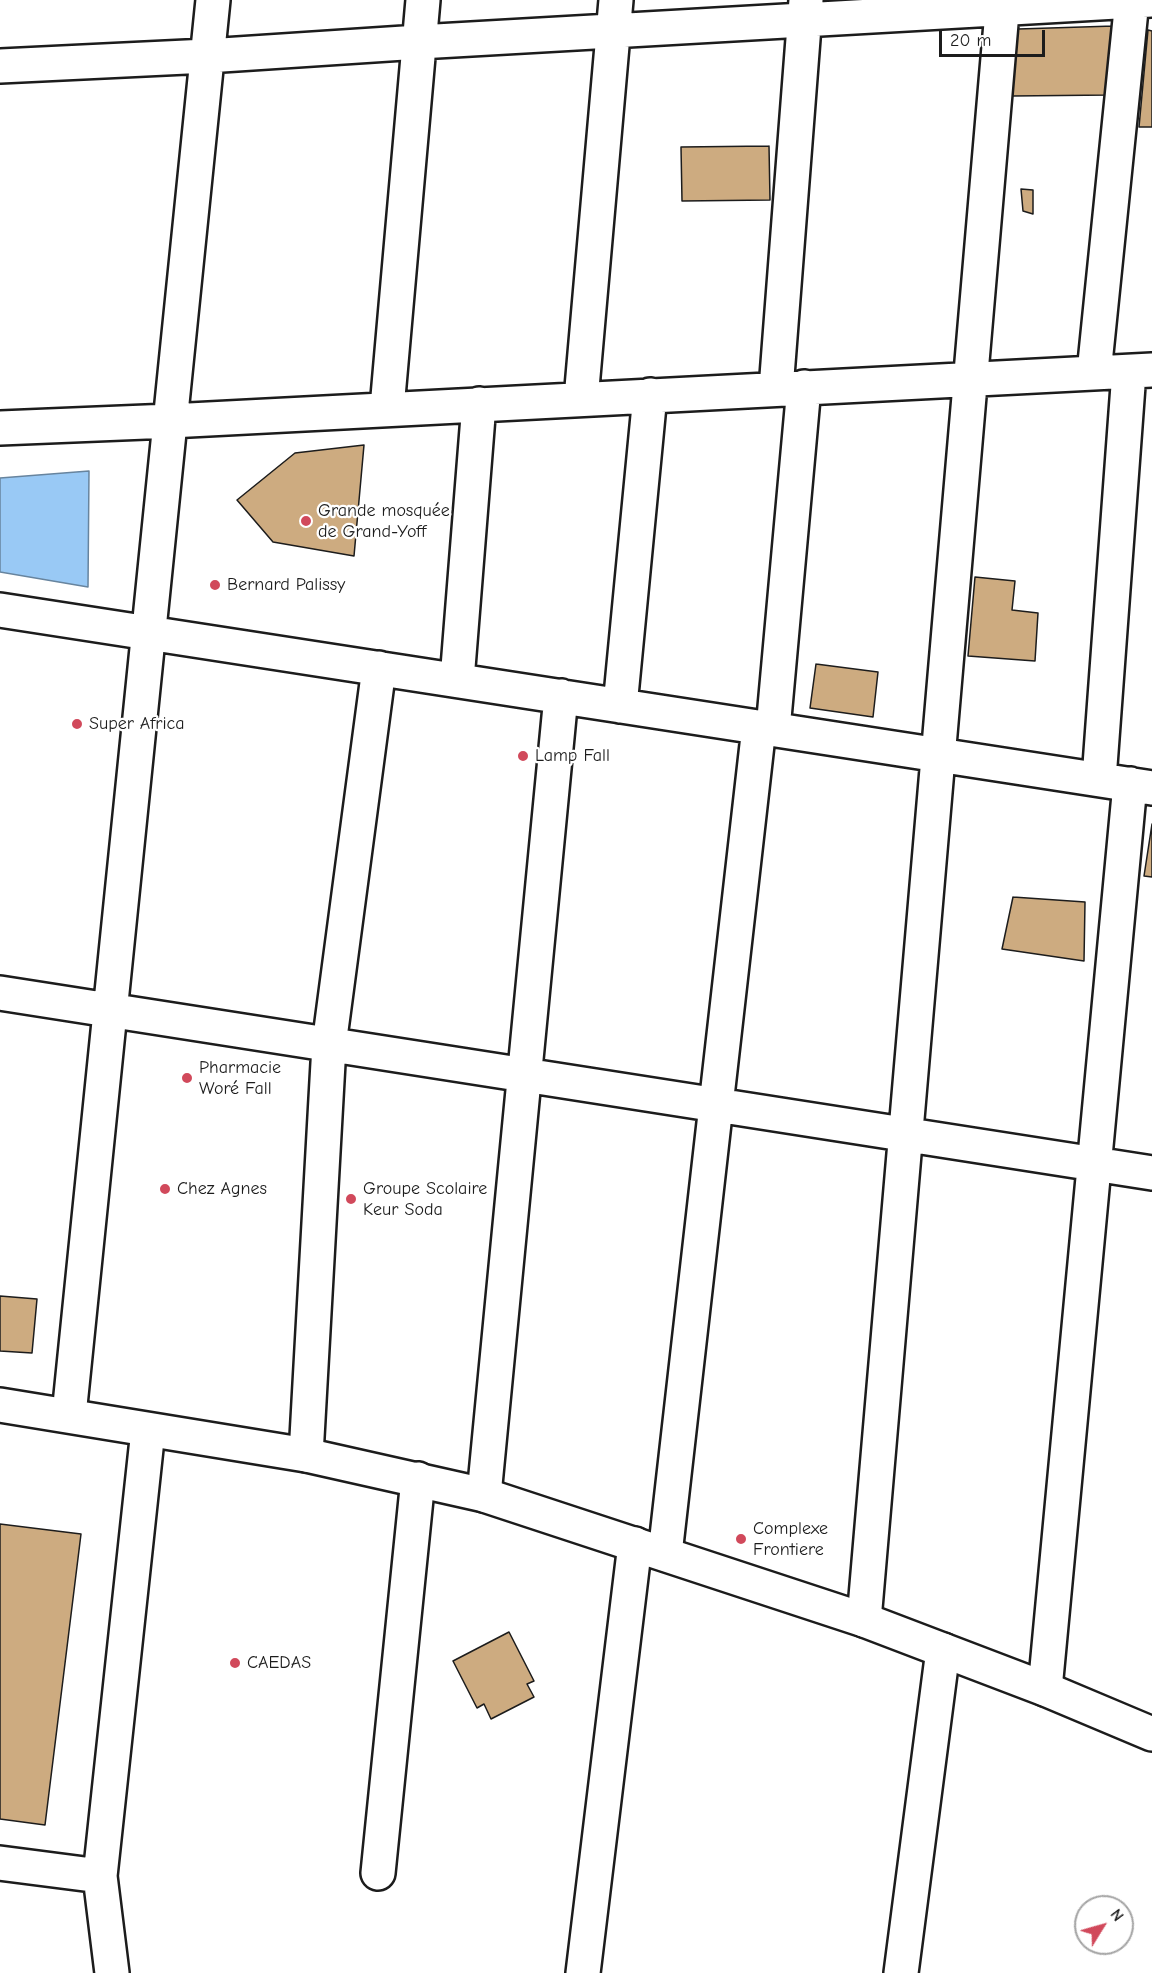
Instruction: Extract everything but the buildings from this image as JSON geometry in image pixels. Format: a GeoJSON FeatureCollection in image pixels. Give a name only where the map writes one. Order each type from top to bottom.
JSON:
{"type":"FeatureCollection","features":[{"type":"Feature","properties":{"kind":"street"},"geometry":{"type":"LineString","coordinates":[[69,1415],[213,0]]}},
{"type":"Feature","properties":{"kind":"street"},"geometry":{"type":"LineString","coordinates":[[387,408],[423,0]]}},
{"type":"Feature","properties":{"kind":"street"},"geometry":{"type":"LineString","coordinates":[[0,66],[207,56],[419,42],[614,15],[1138,0],[1094,373]]}},
{"type":"Feature","properties":{"kind":"street"},"geometry":{"type":"LineString","coordinates":[[864,1620],[1003,4]]}},
{"type":"Feature","properties":{"kind":"street"},"geometry":{"type":"LineString","coordinates":[[583,1973],[650,1549],[716,1105],[766,728],[790,388],[805,10]]}},
{"type":"Feature","properties":{"kind":"street"},"geometry":{"type":"LineString","coordinates":[[581,399],[614,15]]}},
{"type":"Feature","properties":{"kind":"street"},"geometry":{"type":"LineString","coordinates":[[0,428],[1140,371],[1127,784],[1045,1689]]}},
{"type":"Feature","properties":{"kind":"street"},"geometry":{"type":"LineString","coordinates":[[620,706],[650,395]]}},
{"type":"Feature","properties":{"kind":"street"},"geometry":{"type":"LineString","coordinates":[[457,680],[478,404]]}},
{"type":"Feature","properties":{"kind":"street"},"geometry":{"type":"LineString","coordinates":[[0,610],[1127,784]]}},
{"type":"Feature","properties":{"kind":"street"},"geometry":{"type":"LineString","coordinates":[[306,1455],[329,1045],[379,668]]}},
{"type":"Feature","properties":{"kind":"street"},"geometry":{"type":"LineString","coordinates":[[484,1495],[561,696]]}},
{"type":"Feature","properties":{"kind":"street"},"geometry":{"type":"LineString","coordinates":[[0,993],[1152,1173]]}},
{"type":"Feature","properties":{"kind":"street"},"geometry":{"type":"LineString","coordinates":[[0,1405],[306,1455],[484,1495],[864,1620],[1045,1689],[1152,1734]]}},
{"type":"Feature","properties":{"kind":"street"},"geometry":{"type":"LineString","coordinates":[[112,1973],[100,1876],[148,1430]]}},
{"type":"Feature","properties":{"kind":"street"},"geometry":{"type":"LineString","coordinates":[[378,1873],[418,1479]]}},
{"type":"Feature","properties":{"kind":"street"},"geometry":{"type":"LineString","coordinates":[[901,1973],[943,1650]]}},
{"type":"Feature","properties":{"kind":"street"},"geometry":{"type":"LineString","coordinates":[[0,1863],[100,1876]]}},
{"type":"Feature","properties":{"kind":"water"},"geometry":{"type":"Polygon","coordinates":[[[89,471],[88,587],[0,572],[0,478],[89,471]]]}},
{"type":"Feature","properties":{"kind":"place","name":"Grande mosquée de Grand-Yoff"},"geometry":{"type":"Point","coordinates":[306,521]}},
{"type":"Feature","properties":{"kind":"place","name":"Bernard Palissy"},"geometry":{"type":"Point","coordinates":[215,585]}},
{"type":"Feature","properties":{"kind":"place","name":"Super Africa"},"geometry":{"type":"Point","coordinates":[77,724]}},
{"type":"Feature","properties":{"kind":"place","name":"Lamp Fall"},"geometry":{"type":"Point","coordinates":[523,756]}},
{"type":"Feature","properties":{"kind":"place","name":"Pharmacie Woré Fall"},"geometry":{"type":"Point","coordinates":[187,1078]}},
{"type":"Feature","properties":{"kind":"place","name":"Chez Agnes"},"geometry":{"type":"Point","coordinates":[165,1189]}},
{"type":"Feature","properties":{"kind":"place","name":"Groupe Scolaire Keur Soda"},"geometry":{"type":"Point","coordinates":[351,1199]}},
{"type":"Feature","properties":{"kind":"place","name":"Complexe Frontiere"},"geometry":{"type":"Point","coordinates":[741,1539]}},
{"type":"Feature","properties":{"kind":"place","name":"CAEDAS"},"geometry":{"type":"Point","coordinates":[235,1663]}}]}
